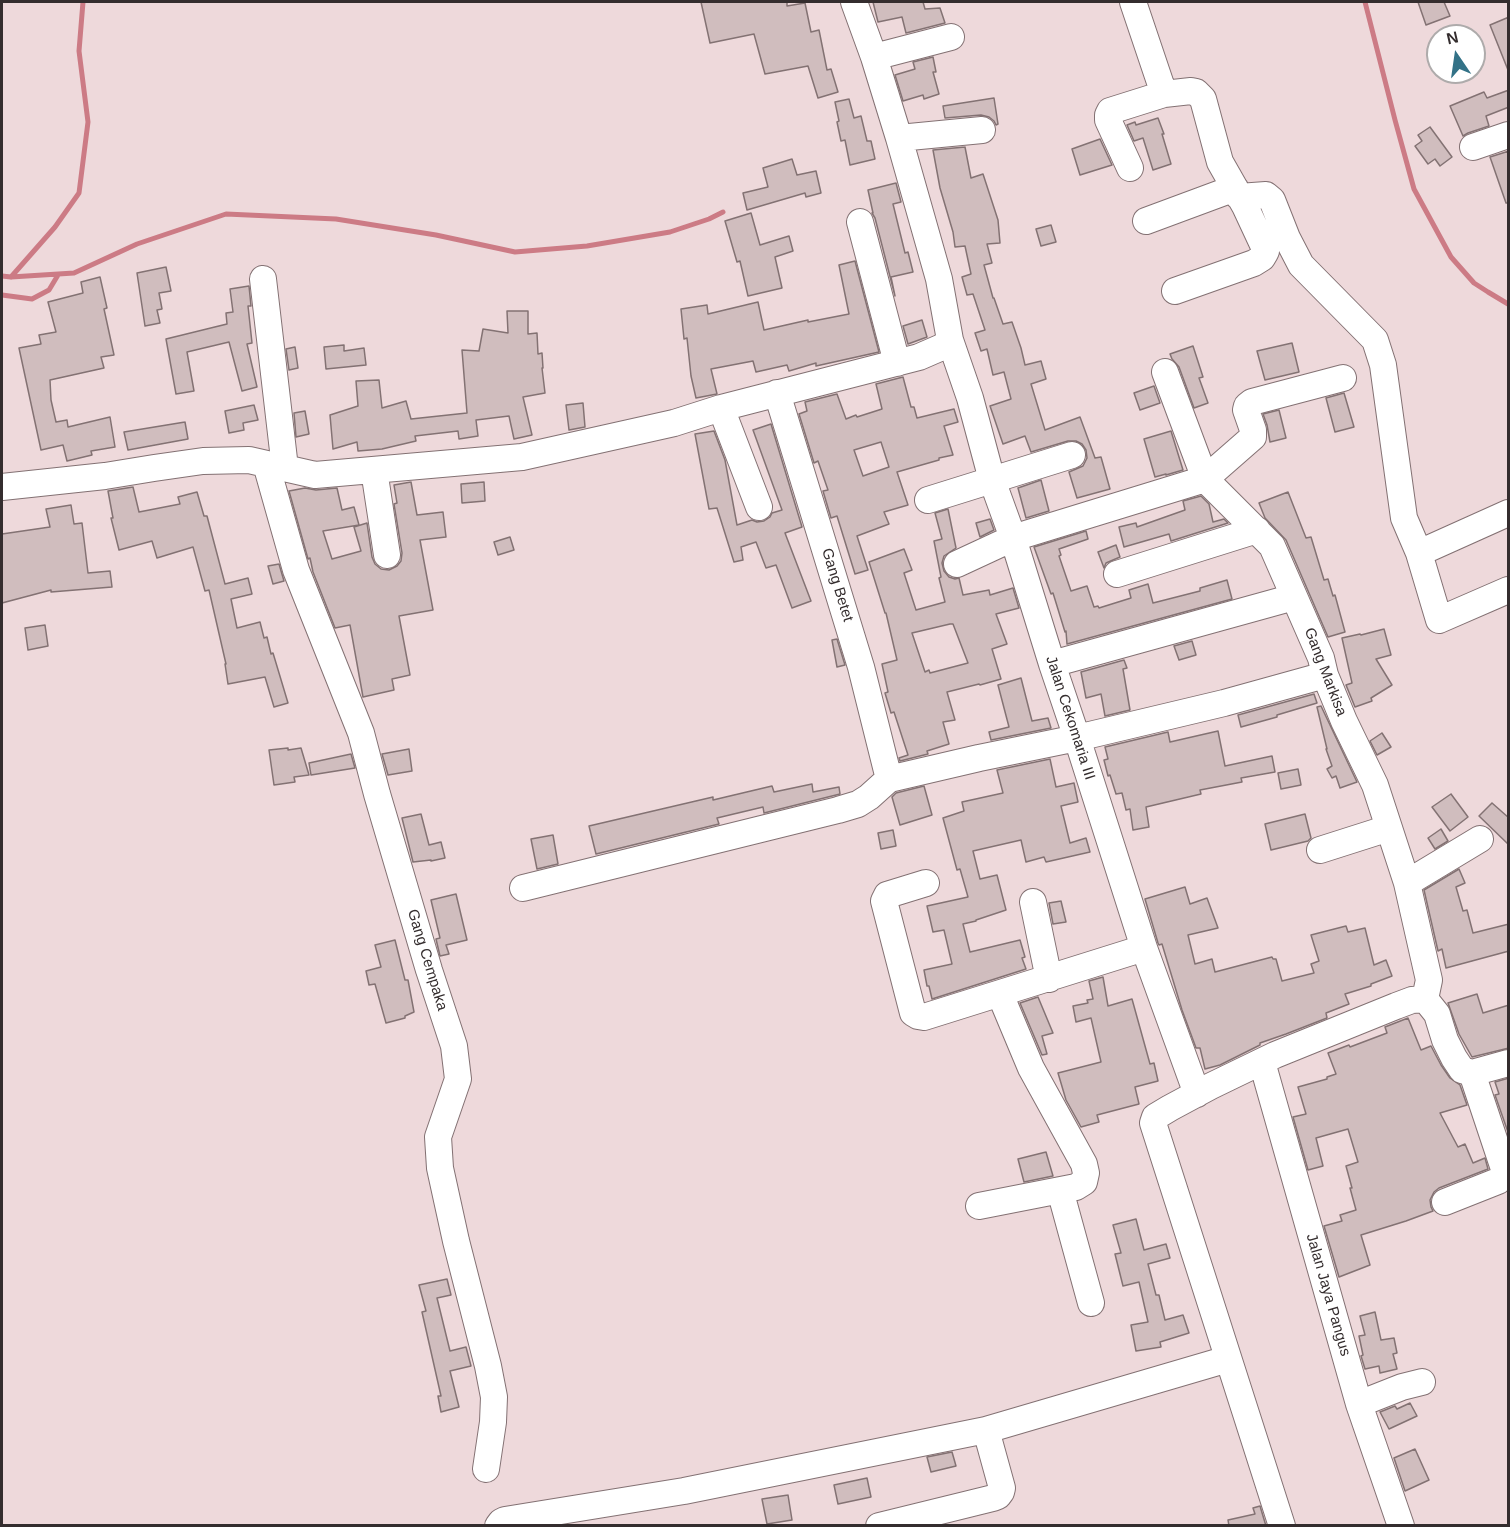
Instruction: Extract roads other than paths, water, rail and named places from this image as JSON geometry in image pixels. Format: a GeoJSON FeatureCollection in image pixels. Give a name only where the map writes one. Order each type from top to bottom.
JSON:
{"type":"FeatureCollection","features":[{"type":"Feature","properties":{"kind":"street","name":"Jalan Cekomaria III"},"geometry":{"type":"LineString","coordinates":[[854,2],[899,138],[939,279],[950,339],[970,398],[992,480],[1013,538],[1144,948],[1197,1094]]}},
{"type":"Feature","properties":{"kind":"street"},"geometry":{"type":"LineString","coordinates":[[1133,2],[1164,94]]}},
{"type":"Feature","properties":{"kind":"street"},"geometry":{"type":"LineString","coordinates":[[874,57],[951,37]]}},
{"type":"Feature","properties":{"kind":"street"},"geometry":{"type":"LineString","coordinates":[[1130,168],[1108,120],[1110,111],[1164,94],[1196,92],[1203,99],[1220,162],[1266,250],[1262,258],[1254,262],[1175,291]]}},
{"type":"Feature","properties":{"kind":"street"},"geometry":{"type":"LineString","coordinates":[[899,138],[982,130]]}},
{"type":"Feature","properties":{"kind":"street"},"geometry":{"type":"LineString","coordinates":[[1473,147],[1509,135]]}},
{"type":"Feature","properties":{"kind":"street"},"geometry":{"type":"LineString","coordinates":[[1146,221],[1237,192],[1266,195],[1272,200],[1301,265],[1375,340],[1383,365],[1404,518],[1419,553],[1439,620],[1509,590]]}},
{"type":"Feature","properties":{"kind":"street"},"geometry":{"type":"LineString","coordinates":[[860,222],[897,363]]}},
{"type":"Feature","properties":{"kind":"street","name":"Gang Cempaka"},"geometry":{"type":"LineString","coordinates":[[263,279],[275,466],[296,570],[361,732],[429,970],[454,1046],[458,1079],[438,1137],[440,1168],[494,1397],[486,1469]]}},
{"type":"Feature","properties":{"kind":"street"},"geometry":{"type":"LineString","coordinates":[[2,487],[105,477],[203,461],[249,460],[315,476],[522,457],[682,421],[721,408],[897,363],[942,348],[950,339]]}},
{"type":"Feature","properties":{"kind":"street","name":"Gang Markisa"},"geometry":{"type":"LineString","coordinates":[[1165,372],[1205,479],[1272,546],[1321,658],[1325,675],[1344,721],[1375,785],[1407,883],[1429,980],[1425,999]]}},
{"type":"Feature","properties":{"kind":"street"},"geometry":{"type":"LineString","coordinates":[[957,564],[1013,538],[1205,479],[1253,437],[1246,410],[1252,402],[1343,378]]}},
{"type":"Feature","properties":{"kind":"street","name":"Gang Betet"},"geometry":{"type":"LineString","coordinates":[[777,393],[861,667],[889,779]]}},
{"type":"Feature","properties":{"kind":"street"},"geometry":{"type":"LineString","coordinates":[[721,408],[759,507]]}},
{"type":"Feature","properties":{"kind":"street"},"geometry":{"type":"LineString","coordinates":[[928,500],[1072,455]]}},
{"type":"Feature","properties":{"kind":"street"},"geometry":{"type":"LineString","coordinates":[[374,470],[387,555]]}},
{"type":"Feature","properties":{"kind":"street"},"geometry":{"type":"LineString","coordinates":[[1419,553],[1509,513]]}},
{"type":"Feature","properties":{"kind":"street"},"geometry":{"type":"LineString","coordinates":[[1118,574],[1257,530]]}},
{"type":"Feature","properties":{"kind":"street"},"geometry":{"type":"LineString","coordinates":[[1052,664],[1294,597]]}},
{"type":"Feature","properties":{"kind":"street"},"geometry":{"type":"LineString","coordinates":[[523,888],[838,810],[863,801],[889,779],[1224,703],[1325,675]]}},
{"type":"Feature","properties":{"kind":"street"},"geometry":{"type":"LineString","coordinates":[[1320,850],[1389,828]]}},
{"type":"Feature","properties":{"kind":"street"},"geometry":{"type":"LineString","coordinates":[[1407,883],[1480,839]]}},
{"type":"Feature","properties":{"kind":"street"},"geometry":{"type":"LineString","coordinates":[[926,883],[887,896],[884,901],[913,1013],[918,1016],[924,1017],[1144,948]]}},
{"type":"Feature","properties":{"kind":"street"},"geometry":{"type":"LineString","coordinates":[[1033,902],[1049,979]]}},
{"type":"Feature","properties":{"kind":"street"},"geometry":{"type":"LineString","coordinates":[[979,1206],[1076,1187],[1084,1182],[1086,1173],[1084,1164],[1031,1068],[1000,994]]}},
{"type":"Feature","properties":{"kind":"street"},"geometry":{"type":"LineString","coordinates":[[1282,1526],[1153,1123],[1158,1115],[1275,1055],[1412,1000],[1425,999],[1437,1014],[1445,1040],[1462,1070],[1472,1073],[1509,1063]]}},
{"type":"Feature","properties":{"kind":"street","name":"Jalan Jaya Pangus"},"geometry":{"type":"LineString","coordinates":[[1262,1062],[1359,1404],[1401,1526]]}},
{"type":"Feature","properties":{"kind":"street"},"geometry":{"type":"LineString","coordinates":[[1445,1202],[1498,1181],[1504,1175],[1472,1073]]}},
{"type":"Feature","properties":{"kind":"street"},"geometry":{"type":"LineString","coordinates":[[1060,1190],[1091,1303]]}},
{"type":"Feature","properties":{"kind":"street"},"geometry":{"type":"LineString","coordinates":[[498,1526],[505,1520],[684,1491],[986,1430],[1228,1359]]}},
{"type":"Feature","properties":{"kind":"street"},"geometry":{"type":"LineString","coordinates":[[1359,1404],[1402,1387],[1422,1382]]}},
{"type":"Feature","properties":{"kind":"street"},"geometry":{"type":"LineString","coordinates":[[879,1526],[998,1496],[1002,1488],[986,1430]]}},
{"type":"Feature","properties":{"kind":"waterway"},"geometry":{"type":"LineString","coordinates":[[11,277],[55,227],[79,193],[88,122],[79,51],[83,2]]}},
{"type":"Feature","properties":{"kind":"waterway"},"geometry":{"type":"LineString","coordinates":[[1365,2],[1414,189],[1451,257],[1474,283],[1508,304]]}},
{"type":"Feature","properties":{"kind":"waterway"},"geometry":{"type":"LineString","coordinates":[[2,276],[74,273],[137,244],[226,214],[336,219],[436,235],[515,252],[587,246],[670,232],[723,212]]}},
{"type":"Feature","properties":{"kind":"waterway"},"geometry":{"type":"LineString","coordinates":[[2,295],[32,299],[49,290],[58,275]]}}]}
